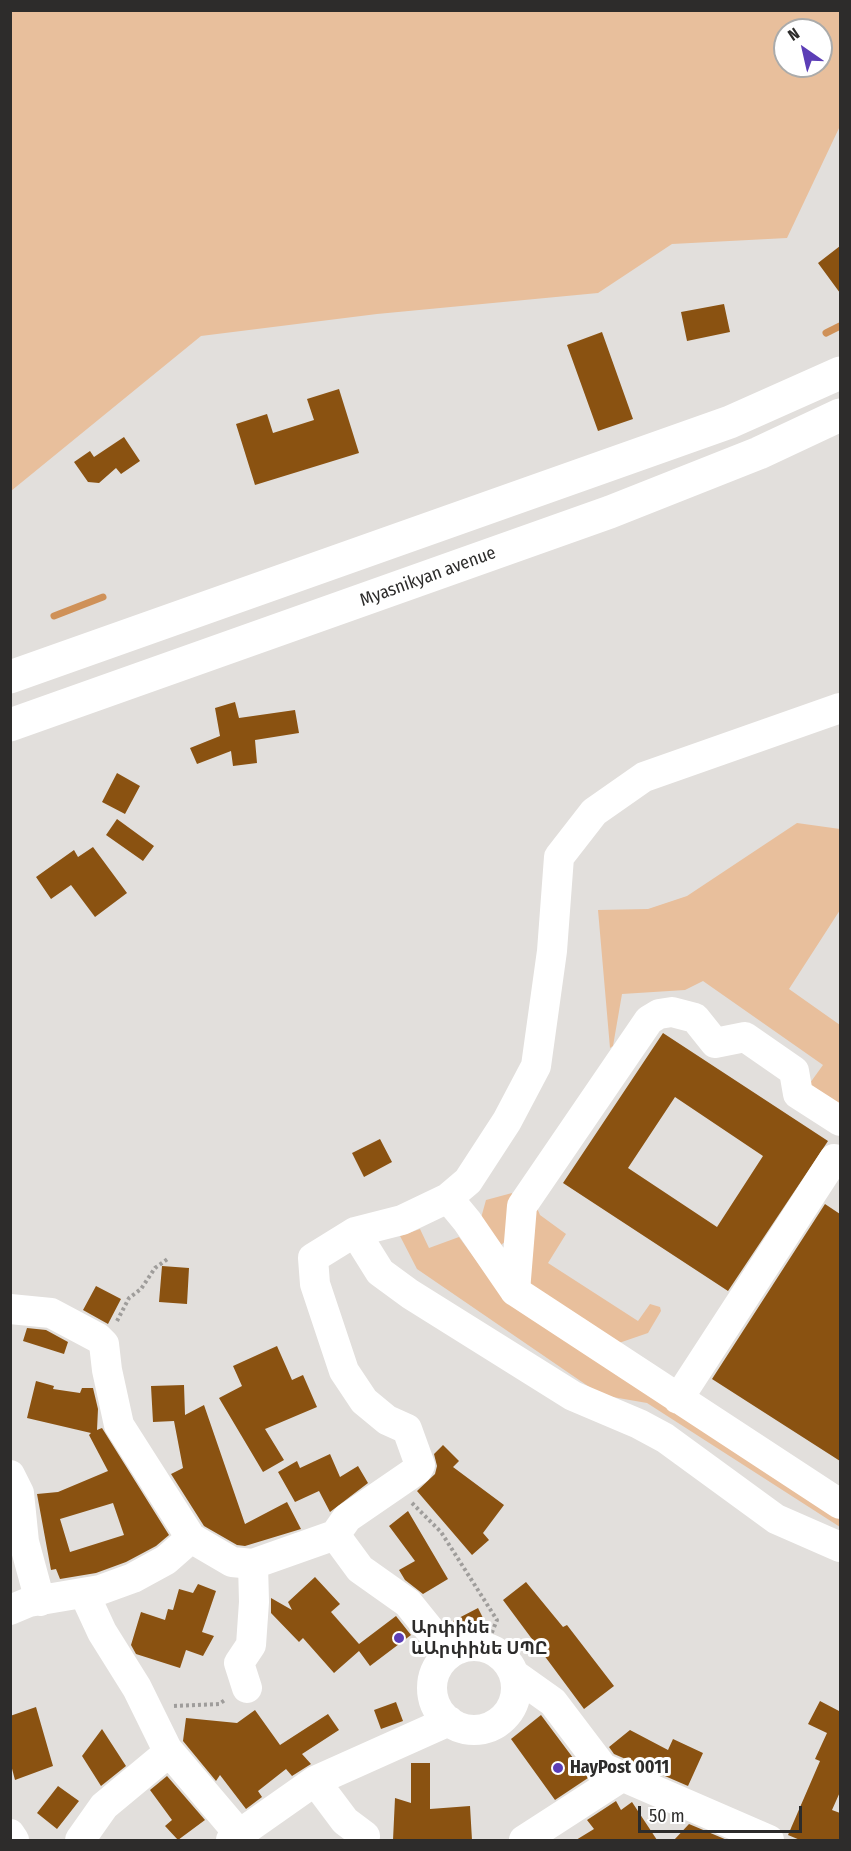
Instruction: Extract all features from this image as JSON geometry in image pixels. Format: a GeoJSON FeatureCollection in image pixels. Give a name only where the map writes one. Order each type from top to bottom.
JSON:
{"type":"FeatureCollection","features":[{"type":"Feature","properties":{"kind":"highway"},"geometry":{"type":"LineString","coordinates":[[10,677],[708,430],[840,373]]}},
{"type":"Feature","properties":{"kind":"highway","name":"Myasnikyan avenue"},"geometry":{"type":"LineString","coordinates":[[10,725],[610,512],[759,453],[840,415]]}},
{"type":"Feature","properties":{"kind":"street"},"geometry":{"type":"LineString","coordinates":[[12,1312],[51,1313],[99,1338],[104,1344],[106,1370],[119,1425],[191,1538],[232,1562],[253,1564],[335,1535],[347,1518],[417,1470],[420,1465],[407,1429],[387,1420],[364,1401],[344,1371],[315,1284],[313,1258],[355,1232],[402,1220],[448,1198],[468,1181],[507,1121],[536,1066],[552,951],[560,857],[594,812],[644,777],[840,708]]}},
{"type":"Feature","properties":{"kind":"street"},"geometry":{"type":"LineString","coordinates":[[514,1291],[522,1206],[649,1020],[659,1014],[672,1012],[695,1018],[715,1043],[745,1036],[794,1071],[798,1094],[840,1121]]}},
{"type":"Feature","properties":{"kind":"street"},"geometry":{"type":"LineString","coordinates":[[678,1399],[838,1157]]}},
{"type":"Feature","properties":{"kind":"street"},"geometry":{"type":"LineString","coordinates":[[448,1198],[467,1221],[514,1291],[840,1504]]}},
{"type":"Feature","properties":{"kind":"street"},"geometry":{"type":"LineString","coordinates":[[355,1232],[380,1272],[410,1294],[573,1396],[639,1424],[665,1438],[776,1519],[840,1547]]}},
{"type":"Feature","properties":{"kind":"street"},"geometry":{"type":"LineString","coordinates":[[10,1475],[19,1493],[24,1542],[40,1601]]}},
{"type":"Feature","properties":{"kind":"street"},"geometry":{"type":"LineString","coordinates":[[335,1535],[360,1569],[408,1603],[455,1648],[498,1653],[508,1663],[521,1689],[553,1702],[603,1768],[620,1778],[664,1793],[769,1840]]}},
{"type":"Feature","properties":{"kind":"street"},"geometry":{"type":"LineString","coordinates":[[10,1610],[29,1602],[84,1593],[133,1578],[166,1560],[191,1538]]}},
{"type":"Feature","properties":{"kind":"street"},"geometry":{"type":"LineString","coordinates":[[247,1688],[239,1663],[251,1645],[254,1602],[253,1564]]}},
{"type":"Feature","properties":{"kind":"street"},"geometry":{"type":"LineString","coordinates":[[84,1593],[102,1632],[169,1752],[236,1838],[315,1781],[449,1722]]}},
{"type":"Feature","properties":{"kind":"street"},"geometry":{"type":"LineString","coordinates":[[455,1648],[432,1686],[433,1698],[438,1709],[449,1722],[469,1730],[483,1729],[502,1719],[521,1689]]}},
{"type":"Feature","properties":{"kind":"street"},"geometry":{"type":"LineString","coordinates":[[80,1840],[104,1806],[169,1752]]}},
{"type":"Feature","properties":{"kind":"street"},"geometry":{"type":"LineString","coordinates":[[524,1840],[620,1778]]}},
{"type":"Feature","properties":{"kind":"street"},"geometry":{"type":"LineString","coordinates":[[315,1781],[345,1821],[367,1839]]}},
{"type":"Feature","properties":{"kind":"street"},"geometry":{"type":"LineString","coordinates":[[10,1834],[14,1840]]}},
{"type":"Feature","properties":{"kind":"path"},"geometry":{"type":"LineString","coordinates":[[104,1344],[129,1298],[141,1289],[155,1268],[169,1258]]}},
{"type":"Feature","properties":{"kind":"path"},"geometry":{"type":"LineString","coordinates":[[394,1486],[441,1532],[497,1620],[455,1648]]}},
{"type":"Feature","properties":{"kind":"path"},"geometry":{"type":"LineString","coordinates":[[146,1708],[219,1704],[247,1688]]}},
{"type":"Feature","properties":{"kind":"shaded area"},"geometry":{"type":"Polygon","coordinates":[[[11,10],[840,11],[840,126],[787,238],[672,244],[598,293],[377,314],[201,336],[11,491],[11,10]]]}},
{"type":"Feature","properties":{"kind":"shaded area"},"geometry":{"type":"Polygon","coordinates":[[[797,823],[840,829],[840,910],[789,989],[840,1025],[840,1106],[812,1087],[810,1083],[823,1065],[703,981],[685,990],[622,994],[613,1046],[610,1048],[598,910],[648,909],[687,896],[797,823]]]}},
{"type":"Feature","properties":{"kind":"shaded area"},"geometry":{"type":"Polygon","coordinates":[[[512,1193],[507,1240],[501,1245],[481,1218],[486,1200],[512,1193]]]}},
{"type":"Feature","properties":{"kind":"shaded area"},"geometry":{"type":"Polygon","coordinates":[[[537,1208],[540,1215],[566,1234],[548,1263],[638,1321],[650,1304],[660,1307],[661,1311],[648,1333],[613,1345],[532,1287],[526,1272],[533,1212],[537,1208]]]}},
{"type":"Feature","properties":{"kind":"shaded area"},"geometry":{"type":"Polygon","coordinates":[[[420,1229],[429,1248],[459,1237],[503,1297],[840,1515],[840,1527],[647,1403],[601,1395],[417,1269],[400,1236],[420,1229]]]}},
{"type":"Feature","properties":{"kind":"building"},"geometry":{"type":"Polygon","coordinates":[[[840,246],[840,293],[818,263],[840,246]]]}},
{"type":"Feature","properties":{"kind":"building"},"geometry":{"type":"Polygon","coordinates":[[[724,304],[730,332],[687,341],[681,312],[724,304]]]}},
{"type":"Feature","properties":{"kind":"building"},"geometry":{"type":"Polygon","coordinates":[[[602,332],[633,419],[598,431],[567,345],[602,332]]]}},
{"type":"Feature","properties":{"kind":"building"},"geometry":{"type":"Polygon","coordinates":[[[339,389],[359,453],[255,485],[236,424],[267,414],[273,433],[314,420],[307,399],[339,389]]]}},
{"type":"Feature","properties":{"kind":"building"},"geometry":{"type":"Polygon","coordinates":[[[124,437],[140,461],[121,474],[116,468],[99,483],[88,482],[74,462],[90,451],[94,457],[124,437]]]}},
{"type":"Feature","properties":{"kind":"building"},"geometry":{"type":"Polygon","coordinates":[[[235,702],[239,718],[295,710],[299,733],[255,740],[257,763],[233,766],[231,751],[197,764],[190,748],[220,736],[215,708],[235,702]]]}},
{"type":"Feature","properties":{"kind":"building"},"geometry":{"type":"Polygon","coordinates":[[[117,773],[140,786],[125,814],[102,802],[117,773]]]}},
{"type":"Feature","properties":{"kind":"building"},"geometry":{"type":"Polygon","coordinates":[[[117,819],[154,846],[143,861],[106,835],[117,819]]]}},
{"type":"Feature","properties":{"kind":"building"},"geometry":{"type":"Polygon","coordinates":[[[93,847],[127,893],[95,917],[71,885],[51,899],[36,877],[74,850],[78,857],[93,847]]]}},
{"type":"Feature","properties":{"kind":"building"},"geometry":{"type":"Polygon","coordinates":[[[663,1033],[828,1141],[728,1291],[563,1183],[663,1033]],[[675,1097],[628,1168],[717,1227],[763,1156],[675,1097]]]}},
{"type":"Feature","properties":{"kind":"building"},"geometry":{"type":"Polygon","coordinates":[[[380,1139],[392,1162],[364,1177],[352,1153],[380,1139]]]}},
{"type":"Feature","properties":{"kind":"building"},"geometry":{"type":"Polygon","coordinates":[[[825,1204],[840,1214],[840,1461],[712,1379],[825,1204]]]}},
{"type":"Feature","properties":{"kind":"building"},"geometry":{"type":"Polygon","coordinates":[[[162,1266],[189,1268],[187,1304],[159,1302],[162,1266]]]}},
{"type":"Feature","properties":{"kind":"building"},"geometry":{"type":"Polygon","coordinates":[[[96,1286],[121,1299],[108,1324],[83,1310],[96,1286]]]}},
{"type":"Feature","properties":{"kind":"building"},"geometry":{"type":"Polygon","coordinates":[[[27,1328],[46,1330],[68,1342],[64,1354],[23,1341],[27,1328]]]}},
{"type":"Feature","properties":{"kind":"building"},"geometry":{"type":"Polygon","coordinates":[[[277,1346],[292,1380],[303,1375],[317,1407],[265,1429],[284,1460],[263,1472],[219,1398],[242,1386],[233,1366],[277,1346]]]}},
{"type":"Feature","properties":{"kind":"building"},"geometry":{"type":"Polygon","coordinates":[[[36,1381],[54,1386],[53,1389],[80,1393],[82,1388],[93,1388],[98,1409],[97,1430],[102,1428],[169,1535],[156,1546],[126,1562],[96,1573],[60,1579],[56,1569],[51,1570],[37,1494],[58,1492],[108,1471],[89,1435],[91,1433],[27,1418],[36,1381]],[[113,1503],[60,1519],[70,1552],[124,1535],[113,1503]]]}},
{"type":"Feature","properties":{"kind":"building"},"geometry":{"type":"Polygon","coordinates":[[[184,1385],[185,1415],[204,1405],[245,1524],[287,1502],[301,1529],[245,1546],[237,1545],[204,1526],[171,1474],[183,1468],[174,1421],[153,1422],[151,1386],[184,1385]]]}},
{"type":"Feature","properties":{"kind":"building"},"geometry":{"type":"Polygon","coordinates":[[[443,1445],[459,1461],[453,1467],[504,1505],[483,1533],[489,1540],[472,1555],[417,1491],[435,1474],[437,1466],[434,1454],[443,1445]]]}},
{"type":"Feature","properties":{"kind":"building"},"geometry":{"type":"Polygon","coordinates":[[[330,1454],[340,1477],[358,1466],[368,1483],[330,1512],[319,1491],[295,1502],[278,1472],[297,1461],[300,1468],[330,1454]]]}},
{"type":"Feature","properties":{"kind":"building"},"geometry":{"type":"Polygon","coordinates":[[[408,1511],[448,1579],[423,1594],[405,1580],[399,1570],[415,1561],[389,1526],[408,1511]]]}},
{"type":"Feature","properties":{"kind":"building"},"geometry":{"type":"Polygon","coordinates":[[[315,1577],[340,1604],[331,1612],[359,1644],[396,1616],[411,1635],[370,1666],[359,1651],[334,1673],[303,1638],[299,1642],[271,1613],[271,1598],[292,1610],[288,1602],[315,1577]]]}},
{"type":"Feature","properties":{"kind":"building"},"geometry":{"type":"Polygon","coordinates":[[[526,1582],[563,1627],[567,1625],[614,1686],[584,1709],[503,1600],[526,1582]]]}},
{"type":"Feature","properties":{"kind":"building"},"geometry":{"type":"Polygon","coordinates":[[[198,1584],[216,1591],[202,1632],[214,1636],[203,1656],[186,1650],[180,1668],[136,1654],[131,1645],[141,1612],[165,1620],[168,1609],[173,1610],[179,1589],[193,1593],[198,1584]]]}},
{"type":"Feature","properties":{"kind":"building"},"geometry":{"type":"Polygon","coordinates":[[[478,1608],[486,1624],[467,1634],[456,1627],[453,1621],[478,1608]]]}},
{"type":"Feature","properties":{"kind":"building"},"geometry":{"type":"Polygon","coordinates":[[[820,1701],[839,1711],[840,1707],[840,1792],[832,1810],[840,1813],[840,1840],[800,1840],[788,1835],[820,1761],[815,1759],[827,1733],[808,1724],[820,1701]]]}},
{"type":"Feature","properties":{"kind":"building"},"geometry":{"type":"Polygon","coordinates":[[[396,1702],[403,1721],[381,1729],[374,1710],[396,1702]]]}},
{"type":"Feature","properties":{"kind":"building"},"geometry":{"type":"Polygon","coordinates":[[[36,1707],[53,1766],[15,1780],[10,1761],[10,1716],[36,1707]]]}},
{"type":"Feature","properties":{"kind":"building"},"geometry":{"type":"Polygon","coordinates":[[[255,1710],[280,1745],[328,1714],[339,1730],[302,1754],[311,1764],[292,1776],[286,1769],[258,1791],[262,1797],[246,1809],[220,1775],[216,1781],[183,1741],[186,1718],[237,1723],[255,1710]]]}},
{"type":"Feature","properties":{"kind":"building"},"geometry":{"type":"Polygon","coordinates":[[[541,1715],[588,1778],[555,1800],[511,1739],[541,1715]]]}},
{"type":"Feature","properties":{"kind":"building"},"geometry":{"type":"Polygon","coordinates":[[[102,1729],[126,1766],[101,1786],[82,1756],[102,1729]]]}},
{"type":"Feature","properties":{"kind":"building"},"geometry":{"type":"Polygon","coordinates":[[[630,1730],[668,1750],[673,1739],[703,1753],[688,1786],[614,1754],[609,1747],[630,1730]]]}},
{"type":"Feature","properties":{"kind":"building"},"geometry":{"type":"Polygon","coordinates":[[[411,1763],[430,1763],[430,1809],[470,1806],[472,1840],[393,1840],[395,1798],[411,1803],[411,1763]]]}},
{"type":"Feature","properties":{"kind":"building"},"geometry":{"type":"Polygon","coordinates":[[[167,1776],[205,1820],[178,1840],[165,1826],[172,1820],[150,1790],[167,1776]]]}},
{"type":"Feature","properties":{"kind":"building"},"geometry":{"type":"Polygon","coordinates":[[[58,1786],[79,1801],[57,1829],[37,1813],[58,1786]]]}},
{"type":"Feature","properties":{"kind":"building"},"geometry":{"type":"Polygon","coordinates":[[[616,1801],[621,1810],[632,1802],[657,1840],[576,1840],[594,1829],[587,1820],[616,1801]]]}},
{"type":"Feature","properties":{"kind":"building"},"geometry":{"type":"Polygon","coordinates":[[[689,1824],[727,1840],[674,1840],[689,1824]]]}},
{"type":"Feature","properties":{"kind":"waterway"},"geometry":{"type":"LineString","coordinates":[[826,333],[840,326]]}},
{"type":"Feature","properties":{"kind":"waterway"},"geometry":{"type":"LineString","coordinates":[[54,616],[103,597]]}},
{"type":"Feature","properties":{"kind":"place","name":"Արփինե ևԱրփինե ՍՊԸ"},"geometry":{"type":"Point","coordinates":[399,1638]}},
{"type":"Feature","properties":{"kind":"place","name":"HayPost 0011"},"geometry":{"type":"Point","coordinates":[558,1768]}}]}
